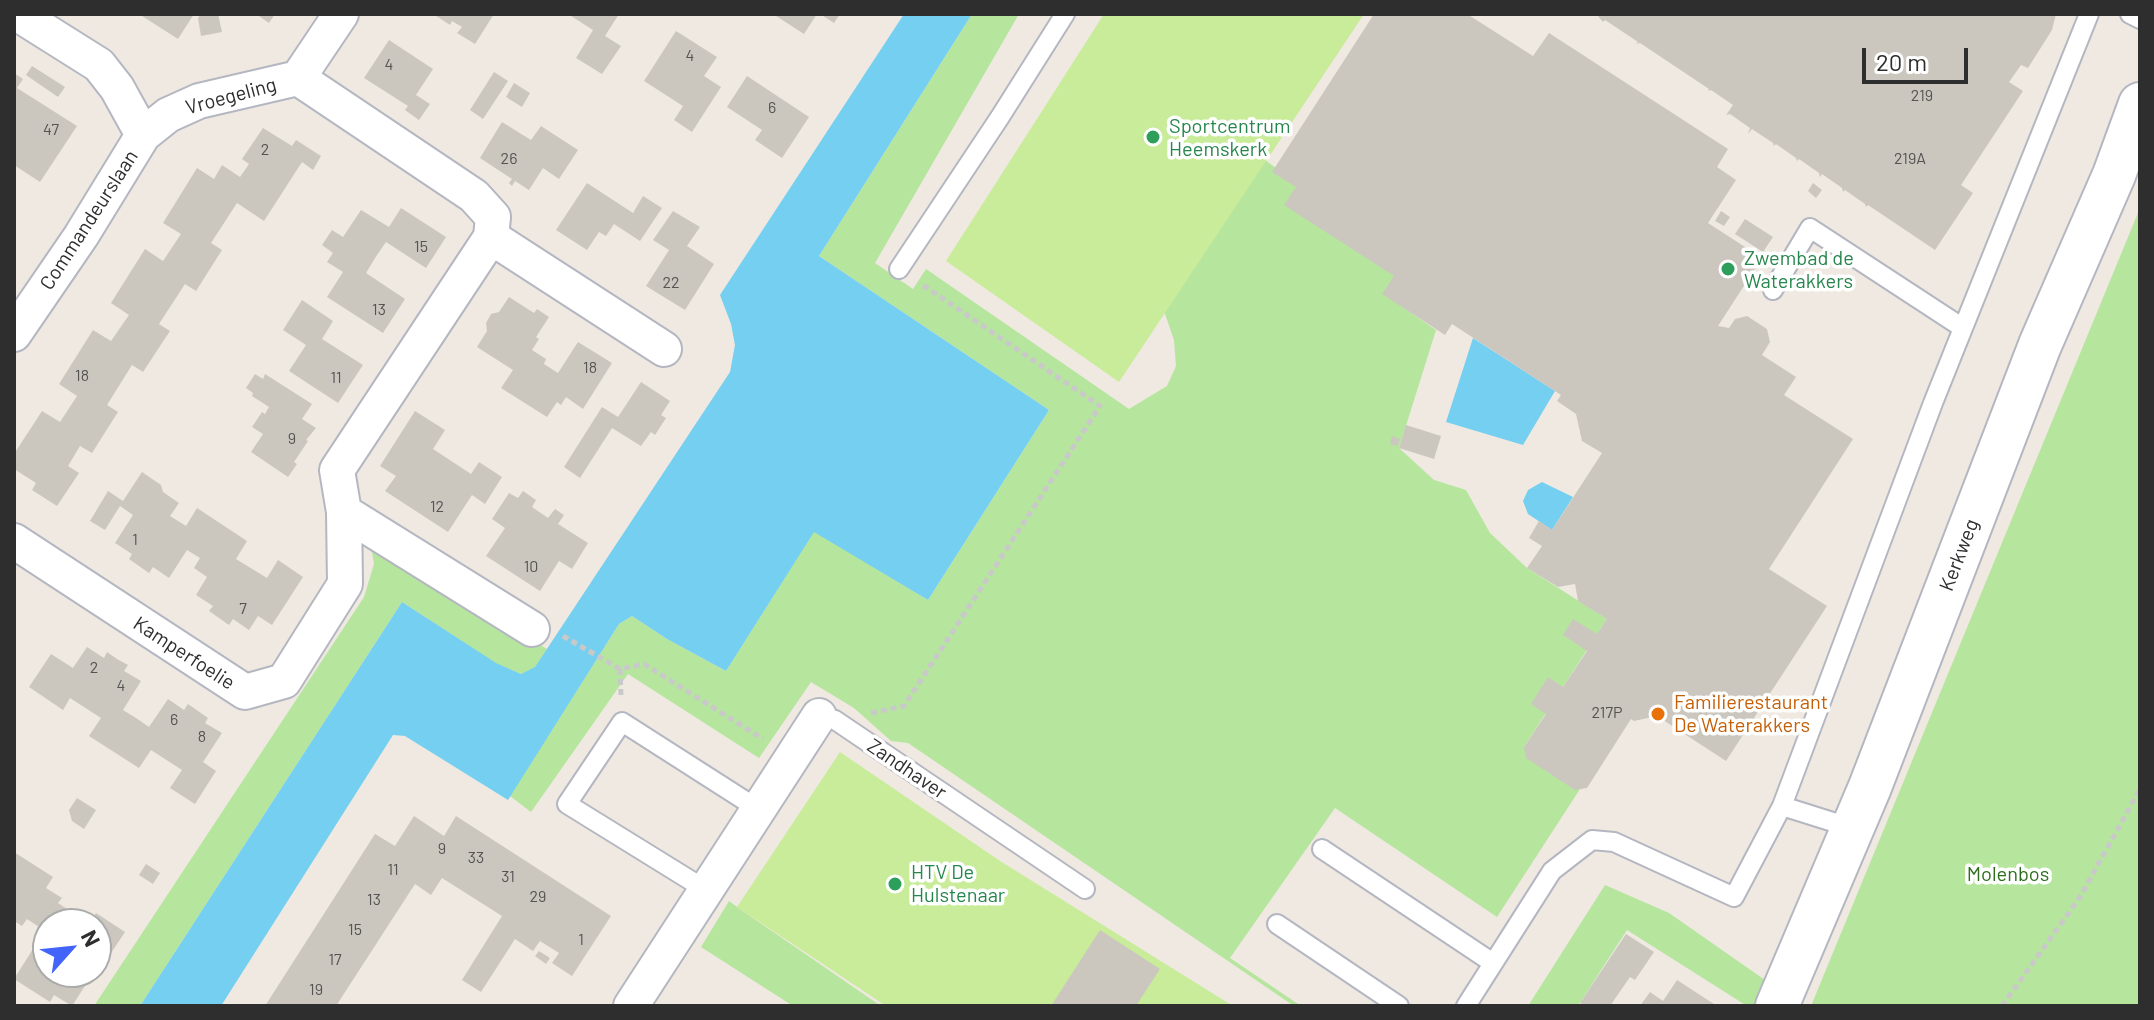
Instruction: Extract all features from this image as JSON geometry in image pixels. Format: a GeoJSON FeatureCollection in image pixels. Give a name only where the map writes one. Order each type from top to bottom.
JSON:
{"type":"FeatureCollection","features":[{"type":"Feature","properties":{"kind":"street","name":"Commandeurslaan"},"geometry":{"type":"LineString","coordinates":[[14,334],[81,236],[143,135],[117,88],[99,65],[18,14]]}},
{"type":"Feature","properties":{"kind":"street","name":"Vroegeling"},"geometry":{"type":"LineString","coordinates":[[143,135],[168,115],[199,101],[298,78],[341,14]]}},
{"type":"Feature","properties":{"kind":"street"},"geometry":{"type":"LineString","coordinates":[[298,78],[474,196],[493,217],[491,237],[664,349]]}},
{"type":"Feature","properties":{"kind":"street","name":"Kerkweg"},"geometry":{"type":"LineString","coordinates":[[1777,1006],[1852,828],[2040,345],[2114,175],[2140,104]]}},
{"type":"Feature","properties":{"kind":"street","name":"Kamperfoelie"},"geometry":{"type":"LineString","coordinates":[[14,541],[245,692],[284,681],[345,584],[344,512],[337,470],[491,237]]}},
{"type":"Feature","properties":{"kind":"street"},"geometry":{"type":"LineString","coordinates":[[344,512],[543,630]]}},
{"type":"Feature","properties":{"kind":"street"},"geometry":{"type":"LineString","coordinates":[[631,1006],[792,757],[827,718]]}},
{"type":"Feature","properties":{"kind":"lane"},"geometry":{"type":"LineString","coordinates":[[899,269],[1065,14]]}},
{"type":"Feature","properties":{"kind":"lane"},"geometry":{"type":"LineString","coordinates":[[1466,1006],[1552,871],[1592,840],[1614,842],[1734,897],[1782,806],[1963,328],[2089,14]]}},
{"type":"Feature","properties":{"kind":"lane"},"geometry":{"type":"LineString","coordinates":[[2130,14],[2140,19]]}},
{"type":"Feature","properties":{"kind":"lane"},"geometry":{"type":"LineString","coordinates":[[1773,290],[1810,228],[1963,328]]}},
{"type":"Feature","properties":{"kind":"lane","name":"Zandhaver"},"geometry":{"type":"LineString","coordinates":[[827,718],[1085,889]]}},
{"type":"Feature","properties":{"kind":"lane"},"geometry":{"type":"LineString","coordinates":[[706,890],[567,804],[622,722],[758,809]]}},
{"type":"Feature","properties":{"kind":"lane"},"geometry":{"type":"LineString","coordinates":[[1782,806],[1852,828]]}},
{"type":"Feature","properties":{"kind":"lane"},"geometry":{"type":"LineString","coordinates":[[1322,849],[1493,963]]}},
{"type":"Feature","properties":{"kind":"lane"},"geometry":{"type":"LineString","coordinates":[[1277,924],[1399,1006]]}},
{"type":"Feature","properties":{"kind":"path"},"geometry":{"type":"LineString","coordinates":[[827,718],[904,706],[1100,406],[899,269]]}},
{"type":"Feature","properties":{"kind":"path"},"geometry":{"type":"LineString","coordinates":[[543,630],[620,669],[644,664],[792,757]]}},
{"type":"Feature","properties":{"kind":"path"},"geometry":{"type":"LineString","coordinates":[[2002,1006],[2080,897],[2140,789]]}},
{"type":"Feature","properties":{"kind":"green space"},"geometry":{"type":"Polygon","coordinates":[[[972,14],[1019,14],[875,263],[913,289],[926,269],[1129,409],[1167,386],[1176,366],[1174,340],[1164,311],[1265,160],[1401,276],[1388,297],[1436,330],[1399,448],[1434,480],[1466,490],[1490,533],[1527,568],[1607,619],[1524,747],[1580,789],[1497,917],[1335,808],[1230,958],[1301,1006],[1294,1006],[908,743],[891,741],[854,708],[811,682],[759,758],[628,674],[531,812],[510,796],[619,624],[632,616],[726,671],[814,531],[928,600],[1049,410],[819,256],[972,14]]]}},
{"type":"Feature","properties":{"kind":"green space","name":"Sportcentrum Heemskerk"},"geometry":{"type":"Polygon","coordinates":[[[1104,14],[1364,14],[1119,382],[946,261],[1104,14]]]}},
{"type":"Feature","properties":{"kind":"green space","name":"Molenbos"},"geometry":{"type":"Polygon","coordinates":[[[2140,208],[2140,1006],[1811,1006],[2140,208]]]}},
{"type":"Feature","properties":{"kind":"green space"},"geometry":{"type":"Polygon","coordinates":[[[371,546],[547,649],[535,668],[521,674],[495,663],[402,602],[140,1006],[94,1006],[106,988],[112,988],[112,979],[364,597],[374,564],[371,546]]]}},
{"type":"Feature","properties":{"kind":"green space","name":"HTV De Hulstenaar"},"geometry":{"type":"Polygon","coordinates":[[[840,752],[1000,861],[1233,1006],[886,1006],[737,907],[840,752]]]}},
{"type":"Feature","properties":{"kind":"green space"},"geometry":{"type":"Polygon","coordinates":[[[1605,885],[1669,913],[1775,987],[1766,1006],[1747,1006],[1627,930],[1578,1006],[1528,1006],[1605,885]]]}},
{"type":"Feature","properties":{"kind":"green space"},"geometry":{"type":"Polygon","coordinates":[[[729,901],[881,1006],[793,1006],[701,947],[729,901]]]}},
{"type":"Feature","properties":{"kind":"water"},"geometry":{"type":"Polygon","coordinates":[[[904,14],[972,14],[819,256],[1049,410],[928,600],[814,532],[726,671],[632,616],[619,624],[508,800],[405,736],[393,735],[221,1006],[140,1006],[402,602],[496,663],[521,674],[535,667],[730,372],[735,345],[720,295],[904,14]]]}},
{"type":"Feature","properties":{"kind":"water"},"geometry":{"type":"Polygon","coordinates":[[[1473,338],[1555,391],[1523,445],[1446,422],[1473,338]]]}},
{"type":"Feature","properties":{"kind":"water"},"geometry":{"type":"Polygon","coordinates":[[[1542,482],[1573,497],[1552,530],[1528,514],[1523,501],[1528,490],[1542,482]]]}},
{"type":"Feature","properties":{"kind":"building"},"geometry":{"type":"Polygon","coordinates":[[[139,14],[194,14],[178,39],[139,14]]]}},
{"type":"Feature","properties":{"kind":"building"},"geometry":{"type":"Polygon","coordinates":[[[201,14],[218,14],[222,32],[201,36],[198,18],[201,14]]]}},
{"type":"Feature","properties":{"kind":"building"},"geometry":{"type":"Polygon","coordinates":[[[256,14],[275,14],[269,23],[256,14]]]}},
{"type":"Feature","properties":{"kind":"building"},"geometry":{"type":"Polygon","coordinates":[[[433,14],[494,14],[475,44],[457,33],[462,27],[452,21],[450,25],[433,14]]]}},
{"type":"Feature","properties":{"kind":"building"},"geometry":{"type":"Polygon","coordinates":[[[568,14],[619,14],[605,36],[621,46],[602,74],[576,58],[593,30],[568,14]]]}},
{"type":"Feature","properties":{"kind":"building"},"geometry":{"type":"Polygon","coordinates":[[[773,14],[817,14],[804,34],[773,14]]]}},
{"type":"Feature","properties":{"kind":"building"},"geometry":{"type":"Polygon","coordinates":[[[820,14],[840,14],[834,23],[820,14]]]}},
{"type":"Feature","properties":{"kind":"building"},"geometry":{"type":"Polygon","coordinates":[[[1374,14],[1467,14],[1533,56],[1549,33],[1728,149],[1717,167],[1736,180],[1708,223],[1762,258],[1718,326],[1729,328],[1735,319],[1747,316],[1767,329],[1770,342],[1762,355],[1796,377],[1784,395],[1853,439],[1769,569],[1827,606],[1726,761],[1657,716],[1631,719],[1587,788],[1575,790],[1526,758],[1524,747],[1546,714],[1531,704],[1548,677],[1563,687],[1587,651],[1563,635],[1573,619],[1597,634],[1607,619],[1578,601],[1575,584],[1558,587],[1527,568],[1542,546],[1529,538],[1539,521],[1552,530],[1602,453],[1582,441],[1576,414],[1557,401],[1561,395],[1452,324],[1445,335],[1382,294],[1394,276],[1284,205],[1296,187],[1272,172],[1374,14]]]}},
{"type":"Feature","properties":{"kind":"building"},"geometry":{"type":"Polygon","coordinates":[[[1596,14],[2056,14],[2052,30],[2028,68],[2021,65],[2009,82],[2023,91],[1961,185],[1973,193],[1935,250],[1868,205],[1866,207],[1845,190],[1843,192],[1822,174],[1820,177],[1819,173],[1752,129],[1748,134],[1750,128],[1730,114],[1726,115],[1733,105],[1640,43],[1636,44],[1638,42],[1605,20],[1603,22],[1596,14]]]}},
{"type":"Feature","properties":{"kind":"building"},"geometry":{"type":"Polygon","coordinates":[[[676,31],[717,57],[704,76],[721,87],[692,132],[674,120],[683,106],[644,81],[676,31]]]}},
{"type":"Feature","properties":{"kind":"building"},"geometry":{"type":"Polygon","coordinates":[[[389,40],[433,69],[416,95],[430,104],[419,120],[405,110],[408,106],[364,78],[389,40]]]}},
{"type":"Feature","properties":{"kind":"building"},"geometry":{"type":"Polygon","coordinates":[[[32,66],[65,87],[58,97],[26,75],[32,66]]]}},
{"type":"Feature","properties":{"kind":"building"},"geometry":{"type":"Polygon","coordinates":[[[494,72],[508,81],[483,119],[470,110],[494,72]]]}},
{"type":"Feature","properties":{"kind":"building"},"geometry":{"type":"Polygon","coordinates":[[[14,73],[23,79],[17,88],[77,126],[40,182],[14,165],[14,73]]]}},
{"type":"Feature","properties":{"kind":"building"},"geometry":{"type":"Polygon","coordinates":[[[747,76],[809,117],[782,158],[755,140],[762,130],[727,107],[747,76]]]}},
{"type":"Feature","properties":{"kind":"building"},"geometry":{"type":"Polygon","coordinates":[[[514,83],[530,93],[522,107],[506,97],[514,83]]]}},
{"type":"Feature","properties":{"kind":"building"},"geometry":{"type":"Polygon","coordinates":[[[502,122],[531,140],[541,126],[578,150],[559,179],[543,168],[529,190],[515,181],[512,186],[509,183],[512,179],[480,158],[502,122]]]}},
{"type":"Feature","properties":{"kind":"building"},"geometry":{"type":"Polygon","coordinates":[[[263,128],[292,146],[296,140],[321,156],[313,170],[302,162],[264,221],[237,203],[211,243],[222,250],[196,291],[185,284],[159,324],[170,331],[143,372],[132,365],[107,405],[118,412],[92,453],[80,446],[68,466],[79,473],[57,506],[32,490],[36,483],[14,469],[14,454],[42,411],[60,422],[77,396],[59,384],[93,330],[111,341],[129,315],[111,303],[145,249],[163,261],[181,234],[163,223],[197,168],[214,179],[222,165],[240,177],[249,164],[242,159],[263,128]]]}},
{"type":"Feature","properties":{"kind":"building"},"geometry":{"type":"Polygon","coordinates":[[[587,183],[633,213],[643,196],[662,208],[640,241],[614,224],[606,236],[599,232],[587,250],[556,230],[587,183]]]}},
{"type":"Feature","properties":{"kind":"building"},"geometry":{"type":"Polygon","coordinates":[[[1813,183],[1822,190],[1816,198],[1808,191],[1813,183]]]}},
{"type":"Feature","properties":{"kind":"building"},"geometry":{"type":"Polygon","coordinates":[[[401,208],[446,237],[426,268],[386,242],[375,258],[366,273],[405,299],[383,333],[327,297],[343,272],[327,262],[333,253],[322,245],[332,230],[343,237],[361,210],[389,227],[401,208]]]}},
{"type":"Feature","properties":{"kind":"building"},"geometry":{"type":"Polygon","coordinates":[[[673,211],[700,227],[687,246],[714,264],[685,310],[646,286],[669,250],[653,240],[673,211]]]}},
{"type":"Feature","properties":{"kind":"building"},"geometry":{"type":"Polygon","coordinates":[[[1721,211],[1730,217],[1724,226],[1715,221],[1721,211]]]}},
{"type":"Feature","properties":{"kind":"building"},"geometry":{"type":"Polygon","coordinates":[[[1745,219],[1773,237],[1763,252],[1735,234],[1745,219]]]}},
{"type":"Feature","properties":{"kind":"building"},"geometry":{"type":"Polygon","coordinates":[[[509,297],[534,313],[537,309],[549,317],[532,350],[546,359],[544,364],[558,373],[578,342],[612,363],[583,409],[566,397],[561,405],[557,402],[547,417],[501,388],[513,370],[477,347],[487,331],[486,323],[491,314],[499,312],[509,297]]]}},
{"type":"Feature","properties":{"kind":"building"},"geometry":{"type":"Polygon","coordinates":[[[302,300],[333,321],[322,339],[363,365],[338,403],[289,371],[306,345],[283,330],[302,300]]]}},
{"type":"Feature","properties":{"kind":"building"},"geometry":{"type":"Polygon","coordinates":[[[255,374],[263,379],[265,374],[312,404],[302,419],[316,428],[306,440],[294,462],[297,464],[288,477],[251,452],[263,434],[252,427],[269,407],[246,388],[255,374]]]}},
{"type":"Feature","properties":{"kind":"building"},"geometry":{"type":"Polygon","coordinates":[[[641,382],[670,401],[661,415],[666,418],[655,435],[651,432],[641,446],[612,428],[580,478],[564,467],[602,407],[618,417],[641,382]]]}},
{"type":"Feature","properties":{"kind":"building"},"geometry":{"type":"Polygon","coordinates":[[[415,411],[445,430],[433,449],[471,474],[479,462],[502,477],[485,504],[472,495],[448,532],[385,491],[396,476],[380,466],[415,411]]]}},
{"type":"Feature","properties":{"kind":"building"},"geometry":{"type":"Polygon","coordinates":[[[1406,425],[1441,436],[1434,459],[1399,448],[1406,425]]]}},
{"type":"Feature","properties":{"kind":"building"},"geometry":{"type":"Polygon","coordinates":[[[1392,436],[1400,439],[1397,446],[1390,444],[1392,436]]]}},
{"type":"Feature","properties":{"kind":"building"},"geometry":{"type":"Polygon","coordinates":[[[142,472],[179,503],[170,516],[186,526],[197,508],[247,541],[236,559],[267,578],[278,560],[303,577],[272,625],[258,616],[249,630],[233,619],[229,625],[209,611],[213,606],[196,595],[207,577],[194,568],[200,558],[187,550],[169,578],[153,567],[149,573],[129,559],[132,554],[115,543],[133,515],[120,506],[105,530],[90,521],[108,491],[123,501],[142,472]]]}},
{"type":"Feature","properties":{"kind":"building"},"geometry":{"type":"Polygon","coordinates":[[[523,491],[536,500],[532,507],[548,518],[555,509],[564,515],[558,524],[588,543],[572,569],[559,561],[540,591],[486,556],[505,528],[492,519],[509,493],[518,498],[523,491]]]}},
{"type":"Feature","properties":{"kind":"building"},"geometry":{"type":"Polygon","coordinates":[[[87,647],[104,658],[107,652],[128,665],[124,671],[141,681],[123,710],[149,727],[168,699],[184,710],[188,704],[208,718],[205,723],[222,733],[203,762],[216,771],[195,804],[170,788],[182,770],[151,750],[139,768],[89,736],[101,718],[70,698],[63,710],[29,687],[51,654],[73,668],[87,647]]]}},
{"type":"Feature","properties":{"kind":"building"},"geometry":{"type":"Polygon","coordinates":[[[77,798],[96,810],[84,829],[72,821],[69,810],[77,798]]]}},
{"type":"Feature","properties":{"kind":"building"},"geometry":{"type":"Polygon","coordinates":[[[414,816],[444,836],[456,816],[611,916],[572,976],[552,963],[559,953],[540,941],[533,951],[515,939],[481,992],[462,980],[502,916],[442,878],[431,895],[415,884],[336,1006],[265,1006],[375,834],[395,846],[414,816]]]}},
{"type":"Feature","properties":{"kind":"building"},"geometry":{"type":"Polygon","coordinates":[[[14,852],[53,877],[46,888],[62,898],[58,903],[66,908],[32,908],[32,922],[27,919],[22,926],[14,921],[14,852]]]}},
{"type":"Feature","properties":{"kind":"building"},"geometry":{"type":"Polygon","coordinates":[[[146,864],[160,873],[153,884],[139,875],[146,864]]]}},
{"type":"Feature","properties":{"kind":"building"},"geometry":{"type":"Polygon","coordinates":[[[112,923],[125,932],[112,952],[112,923]]]}},
{"type":"Feature","properties":{"kind":"building"},"geometry":{"type":"Polygon","coordinates":[[[1100,930],[1160,969],[1136,1006],[1051,1006],[1100,930]]]}},
{"type":"Feature","properties":{"kind":"building"},"geometry":{"type":"Polygon","coordinates":[[[1626,934],[1654,952],[1635,980],[1630,977],[1610,1006],[1585,1006],[1580,1003],[1626,934]]]}},
{"type":"Feature","properties":{"kind":"building"},"geometry":{"type":"Polygon","coordinates":[[[32,950],[32,988],[84,988],[72,1006],[54,995],[50,1002],[14,979],[32,950]]]}},
{"type":"Feature","properties":{"kind":"building"},"geometry":{"type":"Polygon","coordinates":[[[539,951],[550,958],[546,964],[535,956],[539,951]]]}},
{"type":"Feature","properties":{"kind":"building"},"geometry":{"type":"Polygon","coordinates":[[[1677,980],[1717,1006],[1640,1006],[1650,992],[1663,1001],[1677,980]]]}},
{"type":"Feature","properties":{"kind":"place","name":"Sportcentrum Heemskerk"},"geometry":{"type":"Point","coordinates":[1153,137]}},
{"type":"Feature","properties":{"kind":"place","name":"Zwembad de Waterakkers"},"geometry":{"type":"Point","coordinates":[1728,269]}},
{"type":"Feature","properties":{"kind":"place","name":"Familierestaurant De Waterakkers"},"geometry":{"type":"Point","coordinates":[1658,714]}},
{"type":"Feature","properties":{"kind":"place","name":"HTV De Hulstenaar"},"geometry":{"type":"Point","coordinates":[895,884]}}]}
